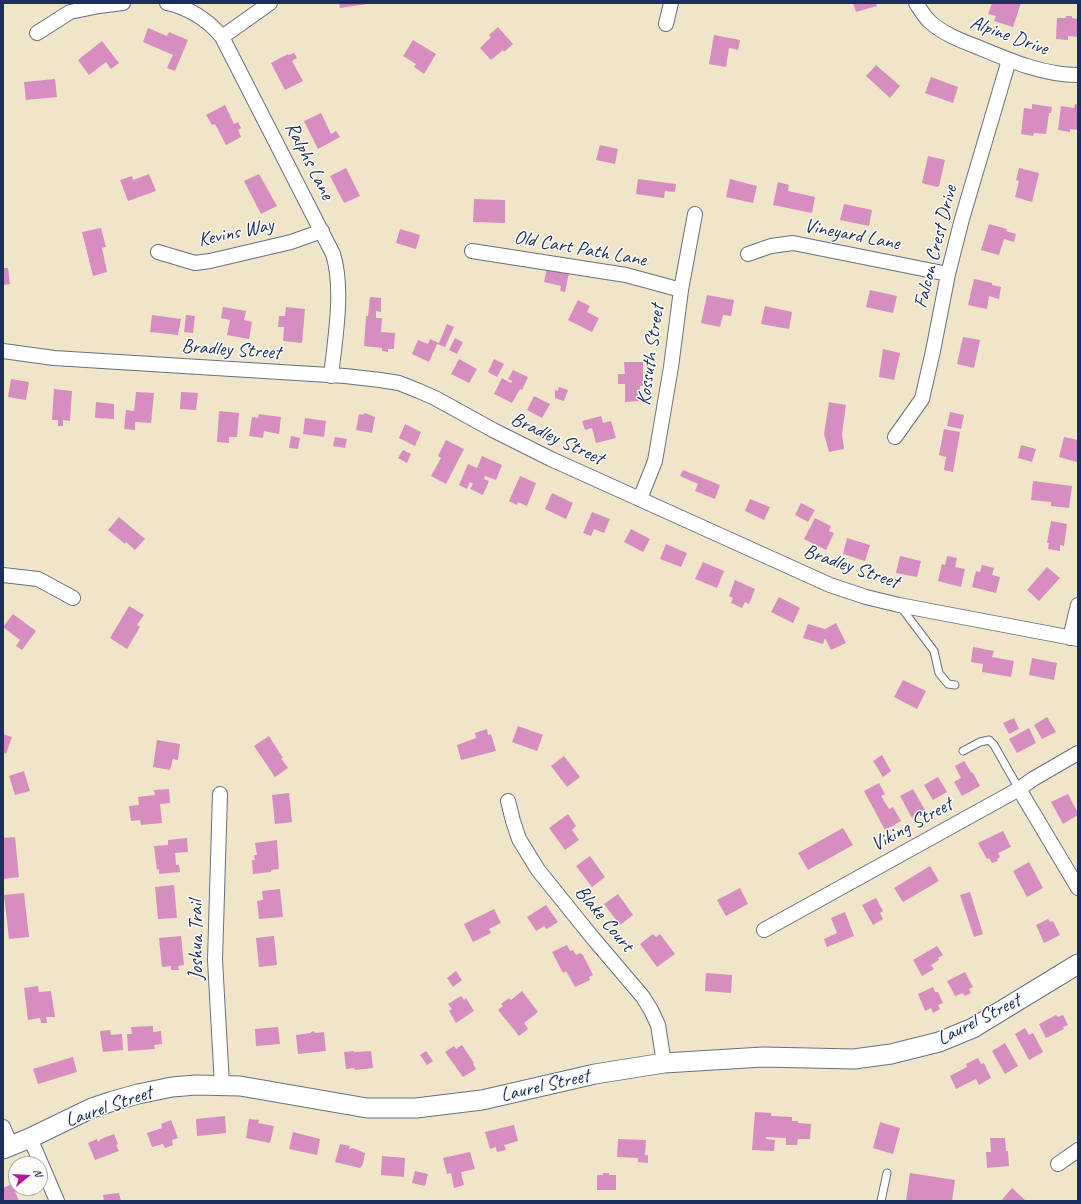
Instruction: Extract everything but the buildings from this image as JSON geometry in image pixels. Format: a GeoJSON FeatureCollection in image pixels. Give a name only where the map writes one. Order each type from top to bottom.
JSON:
{"type":"FeatureCollection","features":[{"type":"Feature","properties":{"kind":"street"},"geometry":{"type":"LineString","coordinates":[[37,33],[70,12],[123,3]]}},
{"type":"Feature","properties":{"kind":"street","name":"Ralphs Lane"},"geometry":{"type":"LineString","coordinates":[[167,3],[190,11],[205,20],[214,27],[222,37],[333,254],[338,268],[339,285],[332,376]]}},
{"type":"Feature","properties":{"kind":"street"},"geometry":{"type":"LineString","coordinates":[[222,37],[270,3]]}},
{"type":"Feature","properties":{"kind":"street"},"geometry":{"type":"LineString","coordinates":[[666,24],[671,3]]}},
{"type":"Feature","properties":{"kind":"street","name":"Alpine Drive"},"geometry":{"type":"LineString","coordinates":[[916,3],[928,20],[944,32],[1009,60],[1041,71],[1078,75]]}},
{"type":"Feature","properties":{"kind":"street","name":"Falcon Crest Drive"},"geometry":{"type":"LineString","coordinates":[[895,437],[922,399],[948,274],[970,190],[1009,60]]}},
{"type":"Feature","properties":{"kind":"street","name":"Kossuth Street"},"geometry":{"type":"LineString","coordinates":[[640,499],[655,461],[671,367],[680,290],[695,214]]}},
{"type":"Feature","properties":{"kind":"street","name":"Kevins Way"},"geometry":{"type":"LineString","coordinates":[[158,252],[195,263],[210,261],[291,242],[322,231]]}},
{"type":"Feature","properties":{"kind":"street","name":"Vineyard Lane"},"geometry":{"type":"LineString","coordinates":[[748,254],[771,246],[793,243],[948,274]]}},
{"type":"Feature","properties":{"kind":"street","name":"Old Cart Path Lane"},"geometry":{"type":"LineString","coordinates":[[472,251],[626,275],[680,290]]}},
{"type":"Feature","properties":{"kind":"street","name":"Bradley Street"},"geometry":{"type":"LineString","coordinates":[[3,351],[54,358],[332,376],[399,383],[435,398],[519,444],[830,585],[866,598],[1074,639]]}},
{"type":"Feature","properties":{"kind":"street"},"geometry":{"type":"LineString","coordinates":[[3,575],[38,579],[73,598]]}},
{"type":"Feature","properties":{"kind":"street"},"geometry":{"type":"LineString","coordinates":[[1074,639],[1078,605]]}},
{"type":"Feature","properties":{"kind":"street","name":"Viking Street"},"geometry":{"type":"LineString","coordinates":[[764,930],[1019,789],[1033,779],[1078,753]]}},
{"type":"Feature","properties":{"kind":"street"},"geometry":{"type":"LineString","coordinates":[[1019,789],[1078,888]]}},
{"type":"Feature","properties":{"kind":"street","name":"Joshua Trail"},"geometry":{"type":"LineString","coordinates":[[220,794],[215,960],[222,1085]]}},
{"type":"Feature","properties":{"kind":"street","name":"Blake Court"},"geometry":{"type":"LineString","coordinates":[[508,801],[519,839],[538,870],[643,997],[651,1010],[658,1025],[664,1063]]}},
{"type":"Feature","properties":{"kind":"street","name":"Laurel Street"},"geometry":{"type":"LineString","coordinates":[[7,1148],[92,1108],[138,1094],[172,1087],[222,1085],[251,1088],[367,1108],[416,1108],[482,1100],[595,1074],[664,1063],[762,1057],[868,1058],[909,1050],[939,1042],[973,1028],[1078,964]]}},
{"type":"Feature","properties":{"kind":"street"},"geometry":{"type":"LineString","coordinates":[[3,1127],[7,1148]]}},
{"type":"Feature","properties":{"kind":"street"},"geometry":{"type":"LineString","coordinates":[[30,1138],[57,1201]]}},
{"type":"Feature","properties":{"kind":"street"},"geometry":{"type":"LineString","coordinates":[[1058,1164],[1078,1150]]}},
{"type":"Feature","properties":{"kind":"lane"},"geometry":{"type":"LineString","coordinates":[[898,605],[934,651],[939,673],[948,684],[954,685]]}},
{"type":"Feature","properties":{"kind":"lane"},"geometry":{"type":"LineString","coordinates":[[963,751],[980,742],[989,740],[994,745],[1019,789]]}},
{"type":"Feature","properties":{"kind":"lane"},"geometry":{"type":"LineString","coordinates":[[881,1201],[887,1173]]}}]}
